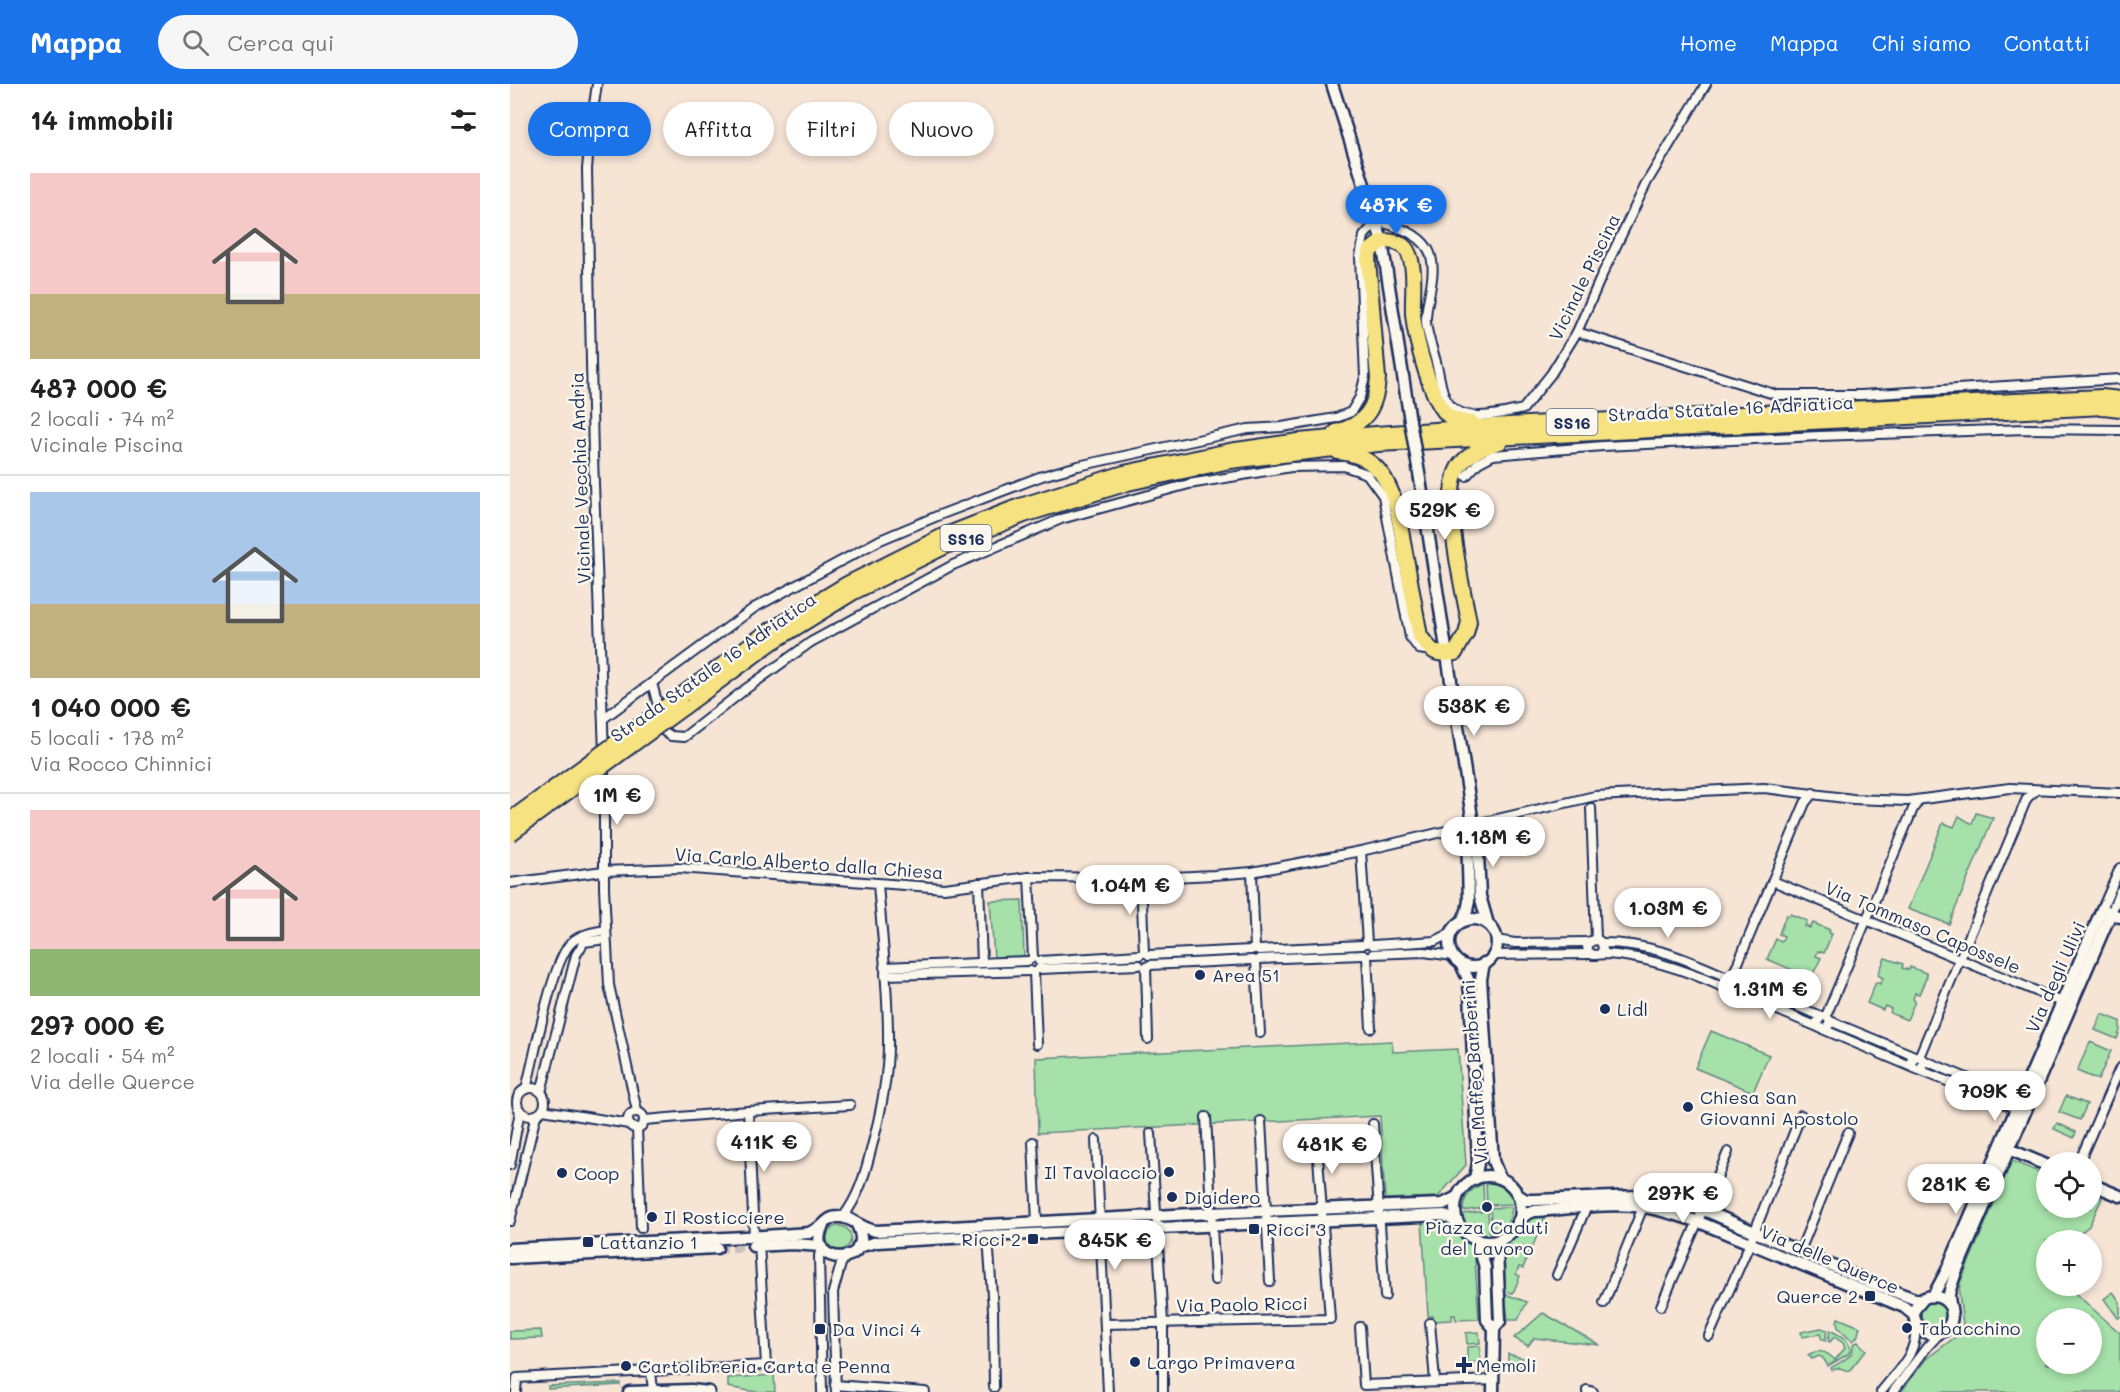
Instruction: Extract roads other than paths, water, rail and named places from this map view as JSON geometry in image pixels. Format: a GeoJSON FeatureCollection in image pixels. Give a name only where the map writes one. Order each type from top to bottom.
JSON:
{"type":"FeatureCollection","features":[{"type":"Feature","properties":{"kind":"highway"},"geometry":{"type":"LineString","coordinates":[[1299,441],[1348,429],[1359,423],[1370,411],[1377,397],[1378,378],[1368,259],[1371,249],[1383,241],[1395,241],[1406,248],[1411,260],[1417,336],[1429,382],[1444,411],[1458,421],[1508,425]]}},
{"type":"Feature","properties":{"kind":"highway","name":"Strada Statale 16 Adriatica"},"geometry":{"type":"LineString","coordinates":[[510,834],[766,633],[848,584],[941,537],[1020,506],[1124,473],[1229,451],[1299,441],[1508,425],[2102,397],[2120,399]]}},
{"type":"Feature","properties":{"kind":"highway","name":"Strada Statale 16 Adriatica"},"geometry":{"type":"LineString","coordinates":[[510,820],[683,700],[852,593],[944,547],[1024,515],[1128,483],[1230,461],[1378,444],[2104,407],[2120,409]]}},
{"type":"Feature","properties":{"kind":"highway"},"geometry":{"type":"LineString","coordinates":[[1318,451],[1346,453],[1368,461],[1380,470],[1391,489],[1397,508],[1420,636],[1431,651],[1441,655],[1455,652],[1466,634],[1469,622],[1451,507],[1452,486],[1459,466],[1486,446],[1520,436]]}},
{"type":"Feature","properties":{"kind":"street","name":"Vicinale Vecchia Andria"},"geometry":{"type":"LineString","coordinates":[[597,84],[587,169],[593,457],[604,718],[606,939],[609,984],[637,1111]]}},
{"type":"Feature","properties":{"kind":"street"},"geometry":{"type":"LineString","coordinates":[[884,971],[982,963],[1145,966],[1424,952],[1457,960],[1469,966],[1484,963],[1493,955],[1496,940],[1482,908],[1477,832],[1473,824],[1383,241],[1332,84]]}},
{"type":"Feature","properties":{"kind":"street","name":"Vicinale Piscina"},"geometry":{"type":"LineString","coordinates":[[1377,221],[1406,230],[1428,249],[1431,261],[1431,281],[1426,322],[1446,400],[1455,411],[1470,416],[1502,414],[1523,409],[1551,374],[1577,332],[1647,183],[1706,84]]}},
{"type":"Feature","properties":{"kind":"street"},"geometry":{"type":"LineString","coordinates":[[604,718],[754,608],[880,540],[942,514],[1042,476],[1078,466],[1248,429],[1282,427],[1336,418],[1351,412],[1360,398],[1365,377],[1360,257],[1364,236],[1377,221]]}},
{"type":"Feature","properties":{"kind":"street"},"geometry":{"type":"LineString","coordinates":[[1577,332],[1777,395],[1861,395],[2120,379]]}},
{"type":"Feature","properties":{"kind":"street"},"geometry":{"type":"LineString","coordinates":[[1466,476],[1478,463],[1493,455],[1604,446],[2015,429],[2120,430]]}},
{"type":"Feature","properties":{"kind":"street"},"geometry":{"type":"LineString","coordinates":[[652,683],[665,732],[671,736],[684,737],[811,642],[953,565],[1061,519],[1190,484],[1291,467],[1344,466],[1367,474],[1383,496],[1410,637],[1419,649],[1431,651]]}},
{"type":"Feature","properties":{"kind":"street","name":"Via Carlo Alberto dalla Chiesa"},"geometry":{"type":"LineString","coordinates":[[510,883],[604,871],[679,868],[944,888],[1029,877],[1141,878],[1252,872],[1361,851],[1595,796],[1740,788],[1798,791],[1853,799],[1907,801],[2010,788],[2120,794]]}},
{"type":"Feature","properties":{"kind":"street"},"geometry":{"type":"LineString","coordinates":[[2023,789],[2028,797]]}},
{"type":"Feature","properties":{"kind":"street"},"geometry":{"type":"LineString","coordinates":[[1915,1068],[1923,1066],[1920,1058],[2028,797],[2036,790]]}},
{"type":"Feature","properties":{"kind":"street"},"geometry":{"type":"LineString","coordinates":[[1798,791],[1805,802]]}},
{"type":"Feature","properties":{"kind":"street"},"geometry":{"type":"LineString","coordinates":[[1723,987],[1722,982],[1732,977],[1805,802],[1813,793]]}},
{"type":"Feature","properties":{"kind":"street"},"geometry":{"type":"LineString","coordinates":[[1595,796],[1591,808],[1596,941],[1603,950],[1600,954]]}},
{"type":"Feature","properties":{"kind":"street"},"geometry":{"type":"LineString","coordinates":[[1583,799],[1591,808]]}},
{"type":"Feature","properties":{"kind":"street"},"geometry":{"type":"LineString","coordinates":[[1821,1028],[1817,1022],[1825,1018],[1919,800]]}},
{"type":"Feature","properties":{"kind":"street"},"geometry":{"type":"LineString","coordinates":[[1907,801],[1914,808]]}},
{"type":"Feature","properties":{"kind":"street"},"geometry":{"type":"LineString","coordinates":[[884,971],[1034,965],[1144,954],[1435,941],[1451,933],[1462,921],[1467,911],[1470,901],[1467,832],[1473,824]]}},
{"type":"Feature","properties":{"kind":"street"},"geometry":{"type":"LineString","coordinates":[[1361,851],[1367,944],[1361,950],[1368,955]]}},
{"type":"Feature","properties":{"kind":"street","name":"Via degli Ulivi"},"geometry":{"type":"LineString","coordinates":[[1951,1308],[1949,1293],[1956,1272],[2062,1002],[2111,913],[2120,868]]}},
{"type":"Feature","properties":{"kind":"street"},"geometry":{"type":"LineString","coordinates":[[1252,872],[1255,950]]}},
{"type":"Feature","properties":{"kind":"street"},"geometry":{"type":"LineString","coordinates":[[1029,877],[1037,1044]]}},
{"type":"Feature","properties":{"kind":"street"},"geometry":{"type":"LineString","coordinates":[[1141,878],[1144,954],[1151,960],[1145,966],[1148,1039]]}},
{"type":"Feature","properties":{"kind":"street","name":"Via Tommaso Capossele"},"geometry":{"type":"LineString","coordinates":[[1773,881],[2062,1002]]}},
{"type":"Feature","properties":{"kind":"street"},"geometry":{"type":"LineString","coordinates":[[979,883],[982,963]]}},
{"type":"Feature","properties":{"kind":"street"},"geometry":{"type":"LineString","coordinates":[[858,1247],[861,1236],[850,1220],[853,1205],[863,1183],[880,1113],[888,1037],[878,884]]}},
{"type":"Feature","properties":{"kind":"street","name":"Via degli Ulivi"},"geometry":{"type":"LineString","coordinates":[[2022,1106],[2120,891]]}},
{"type":"Feature","properties":{"kind":"street"},"geometry":{"type":"LineString","coordinates":[[1462,921],[1475,919],[1488,924]]}},
{"type":"Feature","properties":{"kind":"street"},"geometry":{"type":"LineString","coordinates":[[517,1098],[526,1089],[550,993],[562,957],[570,944],[578,938],[606,930]]}},
{"type":"Feature","properties":{"kind":"street"},"geometry":{"type":"LineString","coordinates":[[1451,933],[1449,941],[1457,960]]}},
{"type":"Feature","properties":{"kind":"street"},"geometry":{"type":"LineString","coordinates":[[544,1106],[541,1092],[576,955],[584,942],[606,939]]}},
{"type":"Feature","properties":{"kind":"street"},"geometry":{"type":"LineString","coordinates":[[1496,940],[1515,943],[1596,941],[1643,946],[1668,952],[1920,1058],[2022,1106]]}},
{"type":"Feature","properties":{"kind":"street"},"geometry":{"type":"LineString","coordinates":[[1591,954],[1588,950],[1596,941]]}},
{"type":"Feature","properties":{"kind":"street"},"geometry":{"type":"LineString","coordinates":[[1367,944],[1375,949],[1368,955]]}},
{"type":"Feature","properties":{"kind":"street"},"geometry":{"type":"LineString","coordinates":[[1255,950],[1262,954],[1256,960],[1260,1034]]}},
{"type":"Feature","properties":{"kind":"street"},"geometry":{"type":"LineString","coordinates":[[1144,954],[1137,961],[1145,966]]}},
{"type":"Feature","properties":{"kind":"street"},"geometry":{"type":"LineString","coordinates":[[1493,955],[1591,954],[1595,956],[1600,954],[1632,957],[1678,968],[1915,1068],[2022,1106]]}},
{"type":"Feature","properties":{"kind":"street"},"geometry":{"type":"LineString","coordinates":[[1368,955],[1371,1028]]}},
{"type":"Feature","properties":{"kind":"street","name":"Via Maffeo Barberini"},"geometry":{"type":"LineString","coordinates":[[1457,960],[1468,980],[1473,1034],[1478,1160],[1475,1179]]}},
{"type":"Feature","properties":{"kind":"street","name":"Via Maffeo Barberini"},"geometry":{"type":"LineString","coordinates":[[1484,963],[1481,979],[1493,1158],[1500,1178]]}},
{"type":"Feature","properties":{"kind":"street"},"geometry":{"type":"LineString","coordinates":[[1732,977],[1736,988],[1732,990]]}},
{"type":"Feature","properties":{"kind":"street"},"geometry":{"type":"LineString","coordinates":[[1821,1028],[1828,1027],[1825,1018]]}},
{"type":"Feature","properties":{"kind":"street"},"geometry":{"type":"LineString","coordinates":[[2083,1152],[2120,1068]]}},
{"type":"Feature","properties":{"kind":"street"},"geometry":{"type":"LineString","coordinates":[[526,1089],[534,1088],[541,1092]]}},
{"type":"Feature","properties":{"kind":"street"},"geometry":{"type":"LineString","coordinates":[[510,1092],[517,1098],[520,1111],[510,1165]]}},
{"type":"Feature","properties":{"kind":"street"},"geometry":{"type":"LineString","coordinates":[[544,1106],[552,1110],[618,1123],[643,1125],[645,1120]]}},
{"type":"Feature","properties":{"kind":"street"},"geometry":{"type":"LineString","coordinates":[[510,1221],[536,1115],[544,1106]]}},
{"type":"Feature","properties":{"kind":"street"},"geometry":{"type":"LineString","coordinates":[[645,1120],[748,1111],[850,1106]]}},
{"type":"Feature","properties":{"kind":"street"},"geometry":{"type":"LineString","coordinates":[[520,1111],[528,1116],[536,1115]]}},
{"type":"Feature","properties":{"kind":"street"},"geometry":{"type":"LineString","coordinates":[[641,1228],[631,1124],[632,1113],[637,1111],[642,1113],[645,1120]]}},
{"type":"Feature","properties":{"kind":"street"},"geometry":{"type":"LineString","coordinates":[[516,1392],[517,1378],[766,1365],[748,1111]]}},
{"type":"Feature","properties":{"kind":"street"},"geometry":{"type":"LineString","coordinates":[[1749,1246],[1801,1115]]}},
{"type":"Feature","properties":{"kind":"street","name":"Via Paolo Ricci"},"geometry":{"type":"LineString","coordinates":[[1206,1117],[1215,1280]]}},
{"type":"Feature","properties":{"kind":"street","name":"Via Paolo Ricci"},"geometry":{"type":"LineString","coordinates":[[1261,1121],[1270,1281]]}},
{"type":"Feature","properties":{"kind":"street"},"geometry":{"type":"LineString","coordinates":[[1373,1124],[1385,1296]]}},
{"type":"Feature","properties":{"kind":"street","name":"Via Paolo Ricci"},"geometry":{"type":"LineString","coordinates":[[1151,1133],[1163,1322]]}},
{"type":"Feature","properties":{"kind":"street"},"geometry":{"type":"LineString","coordinates":[[1800,1251],[1848,1133]]}},
{"type":"Feature","properties":{"kind":"street"},"geometry":{"type":"LineString","coordinates":[[1096,1140],[1108,1392]]}},
{"type":"Feature","properties":{"kind":"street"},"geometry":{"type":"LineString","coordinates":[[1033,1142],[1037,1222]]}},
{"type":"Feature","properties":{"kind":"street","name":"Via Paolo Ricci"},"geometry":{"type":"LineString","coordinates":[[1105,1324],[1330,1319],[1317,1144]]}},
{"type":"Feature","properties":{"kind":"street"},"geometry":{"type":"LineString","coordinates":[[2005,1147],[2036,1161]]}},
{"type":"Feature","properties":{"kind":"street","name":"Via degli Ulivi"},"geometry":{"type":"LineString","coordinates":[[1933,1296],[2005,1147]]}},
{"type":"Feature","properties":{"kind":"street"},"geometry":{"type":"LineString","coordinates":[[1661,1306],[1728,1152]]}},
{"type":"Feature","properties":{"kind":"street"},"geometry":{"type":"LineString","coordinates":[[925,1392],[835,1388],[833,1292],[841,1264],[846,1256],[858,1247],[877,1242],[1444,1215],[1458,1222],[1469,1235],[1476,1239],[1493,1241],[1514,1228],[1518,1221],[1520,1204],[1518,1195],[1507,1182],[1500,1178],[1483,1176],[1475,1179],[1461,1190],[1457,1197],[1455,1212],[1458,1222]]}},
{"type":"Feature","properties":{"kind":"street"},"geometry":{"type":"LineString","coordinates":[[2102,1189],[2120,1196]]}},
{"type":"Feature","properties":{"kind":"street","name":"Via delle Querce"},"geometry":{"type":"LineString","coordinates":[[1518,1195],[1526,1200],[1639,1196],[1704,1210],[1920,1301]]}},
{"type":"Feature","properties":{"kind":"street"},"geometry":{"type":"LineString","coordinates":[[756,1241],[808,1233],[833,1218],[850,1220],[866,1230],[876,1232],[1211,1213],[1379,1208],[1443,1204],[1457,1197]]}},
{"type":"Feature","properties":{"kind":"street"},"geometry":{"type":"LineString","coordinates":[[1604,1303],[1643,1207]]}},
{"type":"Feature","properties":{"kind":"street","name":"Via delle Querce"},"geometry":{"type":"LineString","coordinates":[[1518,1221],[1535,1211],[1586,1208],[1643,1207],[1672,1213],[1699,1222],[1749,1246],[1904,1308],[1914,1319]]}},
{"type":"Feature","properties":{"kind":"street"},"geometry":{"type":"LineString","coordinates":[[1557,1275],[1586,1208]]}},
{"type":"Feature","properties":{"kind":"street"},"geometry":{"type":"LineString","coordinates":[[822,1226],[819,1239],[821,1246],[829,1255],[846,1256]]}},
{"type":"Feature","properties":{"kind":"street"},"geometry":{"type":"LineString","coordinates":[[988,1236],[993,1310],[994,1387]]}},
{"type":"Feature","properties":{"kind":"street"},"geometry":{"type":"LineString","coordinates":[[1493,1392],[1494,1328],[1500,1321],[1497,1250],[1501,1238]]}},
{"type":"Feature","properties":{"kind":"street"},"geometry":{"type":"LineString","coordinates":[[1476,1239],[1485,1266],[1487,1320],[1494,1328]]}},
{"type":"Feature","properties":{"kind":"street"},"geometry":{"type":"LineString","coordinates":[[510,1249],[756,1241],[821,1246]]}},
{"type":"Feature","properties":{"kind":"street"},"geometry":{"type":"LineString","coordinates":[[821,1246],[819,1256],[822,1392]]}},
{"type":"Feature","properties":{"kind":"street","name":"Via delle Querce"},"geometry":{"type":"LineString","coordinates":[[1709,1336],[1749,1246]]}},
{"type":"Feature","properties":{"kind":"street"},"geometry":{"type":"LineString","coordinates":[[510,1258],[717,1248]]}},
{"type":"Feature","properties":{"kind":"street"},"geometry":{"type":"LineString","coordinates":[[1881,1392],[1913,1350],[1917,1337],[1914,1319],[1920,1301],[1933,1296],[1944,1299],[1951,1308],[1952,1320],[1927,1347],[1893,1392]]}},
{"type":"Feature","properties":{"kind":"street"},"geometry":{"type":"LineString","coordinates":[[1914,1319],[1923,1331],[1940,1333]]}},
{"type":"Feature","properties":{"kind":"street"},"geometry":{"type":"LineString","coordinates":[[1163,1322],[1163,1392]]}},
{"type":"Feature","properties":{"kind":"street"},"geometry":{"type":"LineString","coordinates":[[1430,1323],[1435,1381]]}},
{"type":"Feature","properties":{"kind":"street"},"geometry":{"type":"LineString","coordinates":[[1360,1327],[1364,1385],[1494,1380]]}},
{"type":"Feature","properties":{"kind":"street"},"geometry":{"type":"LineString","coordinates":[[651,1371],[653,1391]]}},
{"type":"Feature","properties":{"kind":"street"},"geometry":{"type":"LineString","coordinates":[[1587,1392],[1587,1390],[1593,1392]]}},
{"type":"Feature","properties":{"kind":"street"},"geometry":{"type":"LineString","coordinates":[[629,1392],[709,1392]]}},
{"type":"Feature","properties":{"kind":"tunnel"},"geometry":{"type":"LineString","coordinates":[[717,1248],[753,1246]]}},
{"type":"Feature","properties":{"kind":"place","name":"Area 51"},"geometry":{"type":"Point","coordinates":[1200,975]}},
{"type":"Feature","properties":{"kind":"place","name":"Lidl"},"geometry":{"type":"Point","coordinates":[1605,1009]}},
{"type":"Feature","properties":{"kind":"place","name":"Chiesa San Giovanni Apostolo"},"geometry":{"type":"Point","coordinates":[1688,1107]}},
{"type":"Feature","properties":{"kind":"place","name":"Il Tavolaccio"},"geometry":{"type":"Point","coordinates":[1169,1172]}},
{"type":"Feature","properties":{"kind":"place","name":"Coop"},"geometry":{"type":"Point","coordinates":[562,1173]}},
{"type":"Feature","properties":{"kind":"place","name":"Digidero"},"geometry":{"type":"Point","coordinates":[1172,1197]}},
{"type":"Feature","properties":{"kind":"place","name":"Piazza Caduti del Lavoro"},"geometry":{"type":"Point","coordinates":[1487,1207]}},
{"type":"Feature","properties":{"kind":"place","name":"Il Rosticciere"},"geometry":{"type":"Point","coordinates":[652,1217]}},
{"type":"Feature","properties":{"kind":"place","name":"Ricci 3"},"geometry":{"type":"Point","coordinates":[1254,1229]}},
{"type":"Feature","properties":{"kind":"place","name":"Ricci 2"},"geometry":{"type":"Point","coordinates":[1033,1239]}},
{"type":"Feature","properties":{"kind":"place","name":"Lattanzio 1"},"geometry":{"type":"Point","coordinates":[588,1242]}},
{"type":"Feature","properties":{"kind":"place","name":"Querce 2"},"geometry":{"type":"Point","coordinates":[1870,1296]}},
{"type":"Feature","properties":{"kind":"place","name":"Tabacchino"},"geometry":{"type":"Point","coordinates":[1907,1328]}},
{"type":"Feature","properties":{"kind":"place","name":"Da Vinci 4"},"geometry":{"type":"Point","coordinates":[820,1329]}},
{"type":"Feature","properties":{"kind":"place","name":"Largo Primavera"},"geometry":{"type":"Point","coordinates":[1135,1362]}},
{"type":"Feature","properties":{"kind":"place","name":"Memoli"},"geometry":{"type":"Point","coordinates":[1464,1365]}},
{"type":"Feature","properties":{"kind":"place","name":"Cartolibreria Carta e Penna"},"geometry":{"type":"Point","coordinates":[626,1366]}}]}
